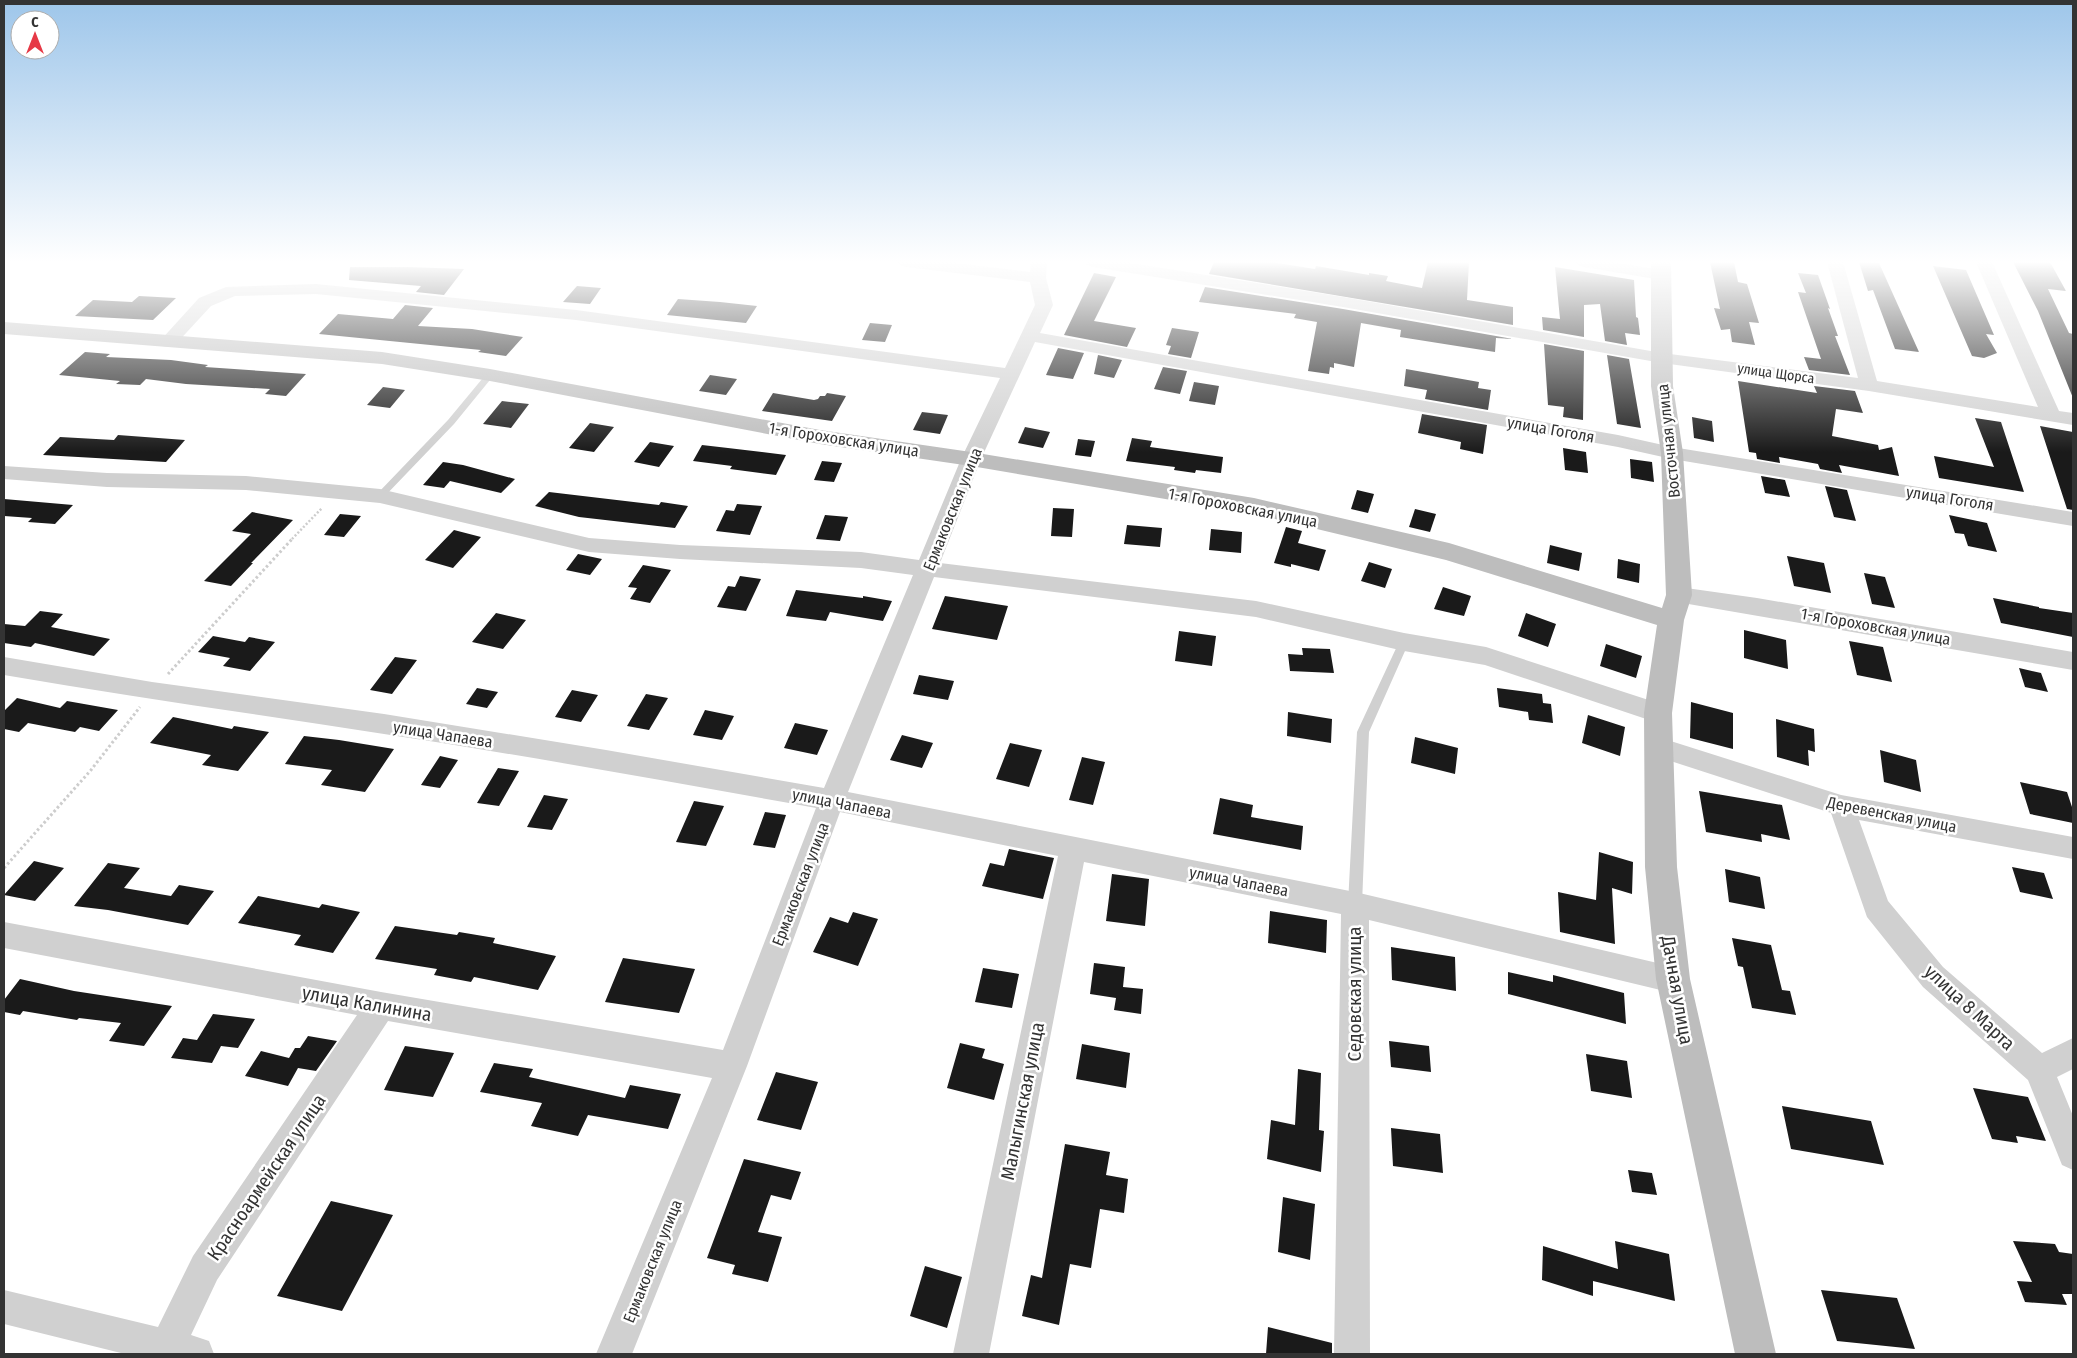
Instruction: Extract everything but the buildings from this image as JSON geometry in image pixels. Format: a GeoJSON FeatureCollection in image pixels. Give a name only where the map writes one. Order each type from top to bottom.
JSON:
{"type":"FeatureCollection","features":[{"type":"Feature","properties":{"kind":"street"},"geometry":{"type":"LineString","coordinates":[[168,342],[183,325]]}},
{"type":"Feature","properties":{"kind":"street"},"geometry":{"type":"LineString","coordinates":[[652,325],[1011,374]]}},
{"type":"Feature","properties":{"kind":"street","name":"Ермаковская улица"},"geometry":{"type":"LineString","coordinates":[[614,1354],[732,1066],[832,800],[971,459],[1034,325]]}},
{"type":"Feature","properties":{"kind":"street","name":"улица Щорса"},"geometry":{"type":"LineString","coordinates":[[1476,325],[1662,358],[1869,385],[2073,419]]}},
{"type":"Feature","properties":{"kind":"street","name":"Восточная улица"},"geometry":{"type":"LineString","coordinates":[[1662,325],[1662,386],[1672,453],[1675,607]]}},
{"type":"Feature","properties":{"kind":"street"},"geometry":{"type":"LineString","coordinates":[[1853,325],[1869,385]]}},
{"type":"Feature","properties":{"kind":"street"},"geometry":{"type":"LineString","coordinates":[[2012,325],[2051,415]]}},
{"type":"Feature","properties":{"kind":"street","name":"1-я Гороховская улица"},"geometry":{"type":"LineString","coordinates":[[4,328],[382,358],[490,375],[810,435],[971,459],[1254,506],[1675,607],[1757,606],[2073,661]]}},
{"type":"Feature","properties":{"kind":"street","name":"улица Гоголя"},"geometry":{"type":"LineString","coordinates":[[1029,336],[1618,441],[1672,453],[2073,519]]}},
{"type":"Feature","properties":{"kind":"street"},"geometry":{"type":"LineString","coordinates":[[4,472],[107,480],[246,483],[380,496],[589,545],[680,552],[861,560],[1072,588],[1256,609],[1404,642],[1486,656],[1658,713]]}},
{"type":"Feature","properties":{"kind":"street","name":"Дачная улица"},"geometry":{"type":"LineString","coordinates":[[1675,607],[1658,713],[1661,867],[1673,979],[1756,1354]]}},
{"type":"Feature","properties":{"kind":"street","name":"улица Чапаева"},"geometry":{"type":"LineString","coordinates":[[4,666],[152,691],[384,724],[606,760],[832,800],[1355,904],[1673,979]]}},
{"type":"Feature","properties":{"kind":"street","name":"Деревенская улица"},"geometry":{"type":"LineString","coordinates":[[1658,747],[1841,806],[2073,848]]}},
{"type":"Feature","properties":{"kind":"street","name":"улица 8 Марта"},"geometry":{"type":"LineString","coordinates":[[1841,806],[1877,908],[1933,977],[2040,1070],[2073,1154]]}},
{"type":"Feature","properties":{"kind":"street","name":"Малыгинская улица"},"geometry":{"type":"LineString","coordinates":[[971,1354],[1073,848]]}},
{"type":"Feature","properties":{"kind":"street","name":"Седовская улица"},"geometry":{"type":"LineString","coordinates":[[1352,1354],[1355,904]]}},
{"type":"Feature","properties":{"kind":"street","name":"улица Калинина"},"geometry":{"type":"LineString","coordinates":[[4,935],[380,1006],[732,1066]]}},
{"type":"Feature","properties":{"kind":"street","name":"Красноармейская улица"},"geometry":{"type":"LineString","coordinates":[[175,1352],[205,1268],[380,1006]]}},
{"type":"Feature","properties":{"kind":"street"},"geometry":{"type":"LineString","coordinates":[[2040,1070],[2073,1053]]}},
{"type":"Feature","properties":{"kind":"street"},"geometry":{"type":"LineString","coordinates":[[4,1307],[175,1352]]}},
{"type":"Feature","properties":{"kind":"lane"},"geometry":{"type":"LineString","coordinates":[[380,496],[451,422],[490,375]]}},
{"type":"Feature","properties":{"kind":"lane","name":"Седовская улица"},"geometry":{"type":"LineString","coordinates":[[1355,904],[1363,732],[1404,642]]}}]}
